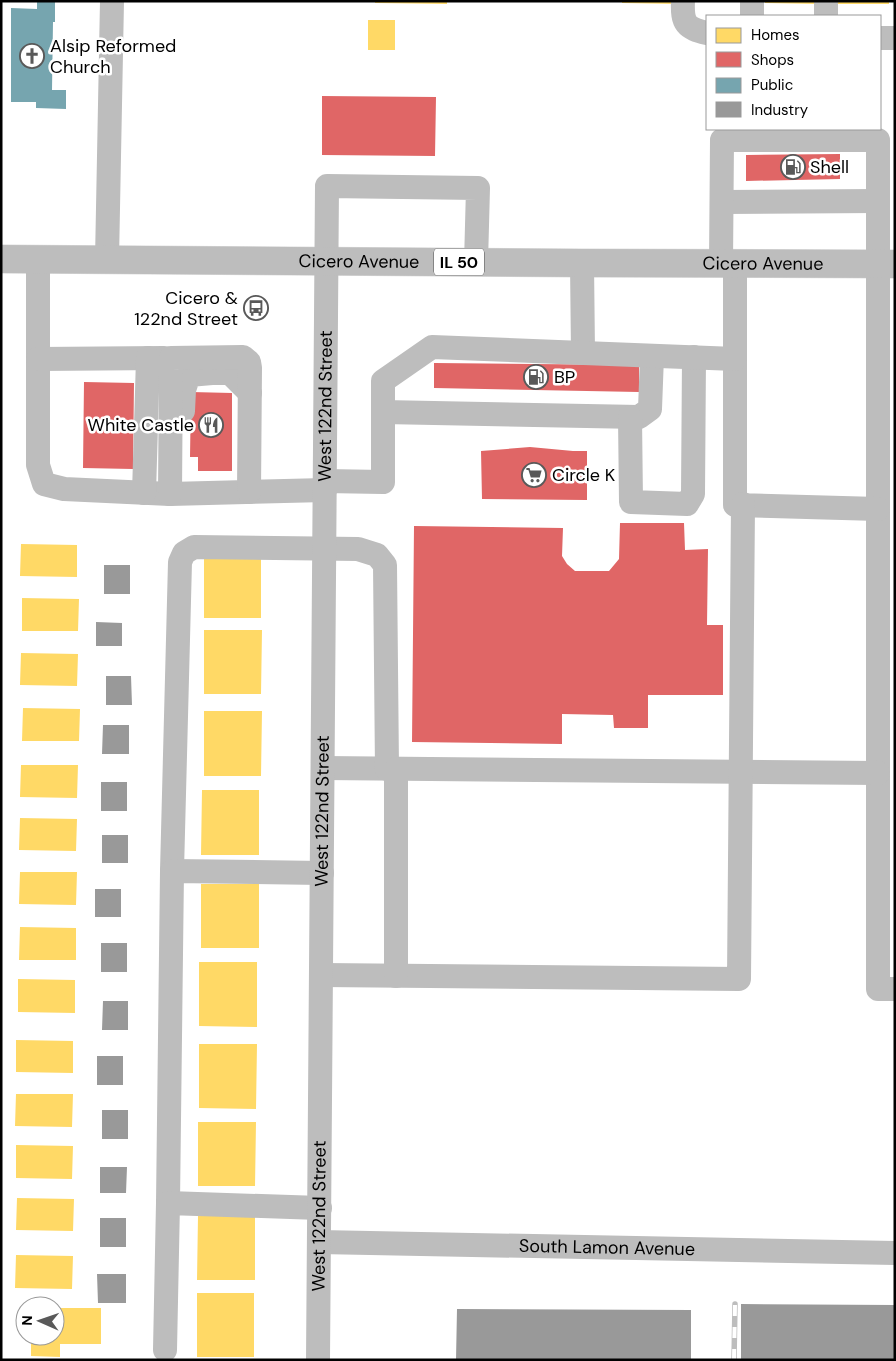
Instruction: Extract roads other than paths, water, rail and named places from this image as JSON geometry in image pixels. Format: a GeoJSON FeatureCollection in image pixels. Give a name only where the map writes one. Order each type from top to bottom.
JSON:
{"type":"FeatureCollection","features":[{"type":"Feature","properties":{"kind":"main road","name":"Cicero Avenue"},"geometry":{"type":"LineString","coordinates":[[1,259],[886,264]]}},
{"type":"Feature","properties":{"kind":"street"},"geometry":{"type":"LineString","coordinates":[[107,260],[112,1]]}},
{"type":"Feature","properties":{"kind":"street"},"geometry":{"type":"LineString","coordinates":[[683,1],[682,15],[686,23],[692,29],[706,33]]}},
{"type":"Feature","properties":{"kind":"street"},"geometry":{"type":"LineString","coordinates":[[752,1],[752,15]]}},
{"type":"Feature","properties":{"kind":"street"},"geometry":{"type":"LineString","coordinates":[[826,1],[826,15]]}},
{"type":"Feature","properties":{"kind":"street"},"geometry":{"type":"LineString","coordinates":[[881,38],[895,38]]}},
{"type":"Feature","properties":{"kind":"street"},"geometry":{"type":"LineString","coordinates":[[878,509],[735,504],[735,358],[722,202],[722,140],[878,140],[878,201],[886,264],[886,366],[878,509],[878,989],[895,989]]}},
{"type":"Feature","properties":{"kind":"street","name":"West 122nd Street"},"geometry":{"type":"LineString","coordinates":[[318,1360],[327,186],[478,188],[476,263]]}},
{"type":"Feature","properties":{"kind":"street"},"geometry":{"type":"LineString","coordinates":[[722,202],[878,201]]}},
{"type":"Feature","properties":{"kind":"street"},"geometry":{"type":"LineString","coordinates":[[38,260],[38,465],[44,484],[64,489],[144,492],[170,487],[249,492],[383,482],[383,381],[432,347],[735,358]]}},
{"type":"Feature","properties":{"kind":"street"},"geometry":{"type":"LineString","coordinates":[[582,263],[583,353]]}},
{"type":"Feature","properties":{"kind":"street"},"geometry":{"type":"LineString","coordinates":[[38,359],[243,356],[249,362],[250,368],[249,492]]}},
{"type":"Feature","properties":{"kind":"street"},"geometry":{"type":"LineString","coordinates":[[383,412],[639,417],[650,409],[652,356]]}},
{"type":"Feature","properties":{"kind":"street"},"geometry":{"type":"LineString","coordinates":[[630,417],[631,502],[686,504],[693,494],[694,357]]}},
{"type":"Feature","properties":{"kind":"street"},"geometry":{"type":"LineString","coordinates":[[159,358],[170,487]]}},
{"type":"Feature","properties":{"kind":"street"},"geometry":{"type":"LineString","coordinates":[[144,492],[159,358]]}},
{"type":"Feature","properties":{"kind":"street"},"geometry":{"type":"LineString","coordinates":[[170,487],[182,469],[184,390],[188,375],[230,373],[250,393]]}},
{"type":"Feature","properties":{"kind":"street"},"geometry":{"type":"LineString","coordinates":[[322,975],[739,979],[743,504]]}},
{"type":"Feature","properties":{"kind":"street"},"geometry":{"type":"LineString","coordinates":[[165,1350],[172,871],[180,562],[184,553],[194,547],[358,549],[377,555],[385,566],[392,769],[396,976]]}},
{"type":"Feature","properties":{"kind":"street"},"geometry":{"type":"LineString","coordinates":[[323,768],[878,773]]}},
{"type":"Feature","properties":{"kind":"street"},"geometry":{"type":"LineString","coordinates":[[172,871],[322,873]]}},
{"type":"Feature","properties":{"kind":"street"},"geometry":{"type":"LineString","coordinates":[[168,1203],[320,1208]]}},
{"type":"Feature","properties":{"kind":"street","name":"South Lamon Avenue"},"geometry":{"type":"LineString","coordinates":[[319,1242],[895,1253]]}},
{"type":"Feature","properties":{"kind":"railway"},"geometry":{"type":"LineString","coordinates":[[734,1360],[735,1304]]}},
{"type":"Feature","properties":{"kind":"place","name":"Alsip Reformed Church"},"geometry":{"type":"Point","coordinates":[32,56]}},
{"type":"Feature","properties":{"kind":"place","name":"Shell"},"geometry":{"type":"Point","coordinates":[793,167]}},
{"type":"Feature","properties":{"kind":"place","name":"Cicero & 122nd Street"},"geometry":{"type":"Point","coordinates":[256,308]}},
{"type":"Feature","properties":{"kind":"place","name":"BP"},"geometry":{"type":"Point","coordinates":[536,377]}},
{"type":"Feature","properties":{"kind":"place","name":"White Castle"},"geometry":{"type":"Point","coordinates":[211,425]}},
{"type":"Feature","properties":{"kind":"place","name":"Circle K"},"geometry":{"type":"Point","coordinates":[534,475]}}]}
